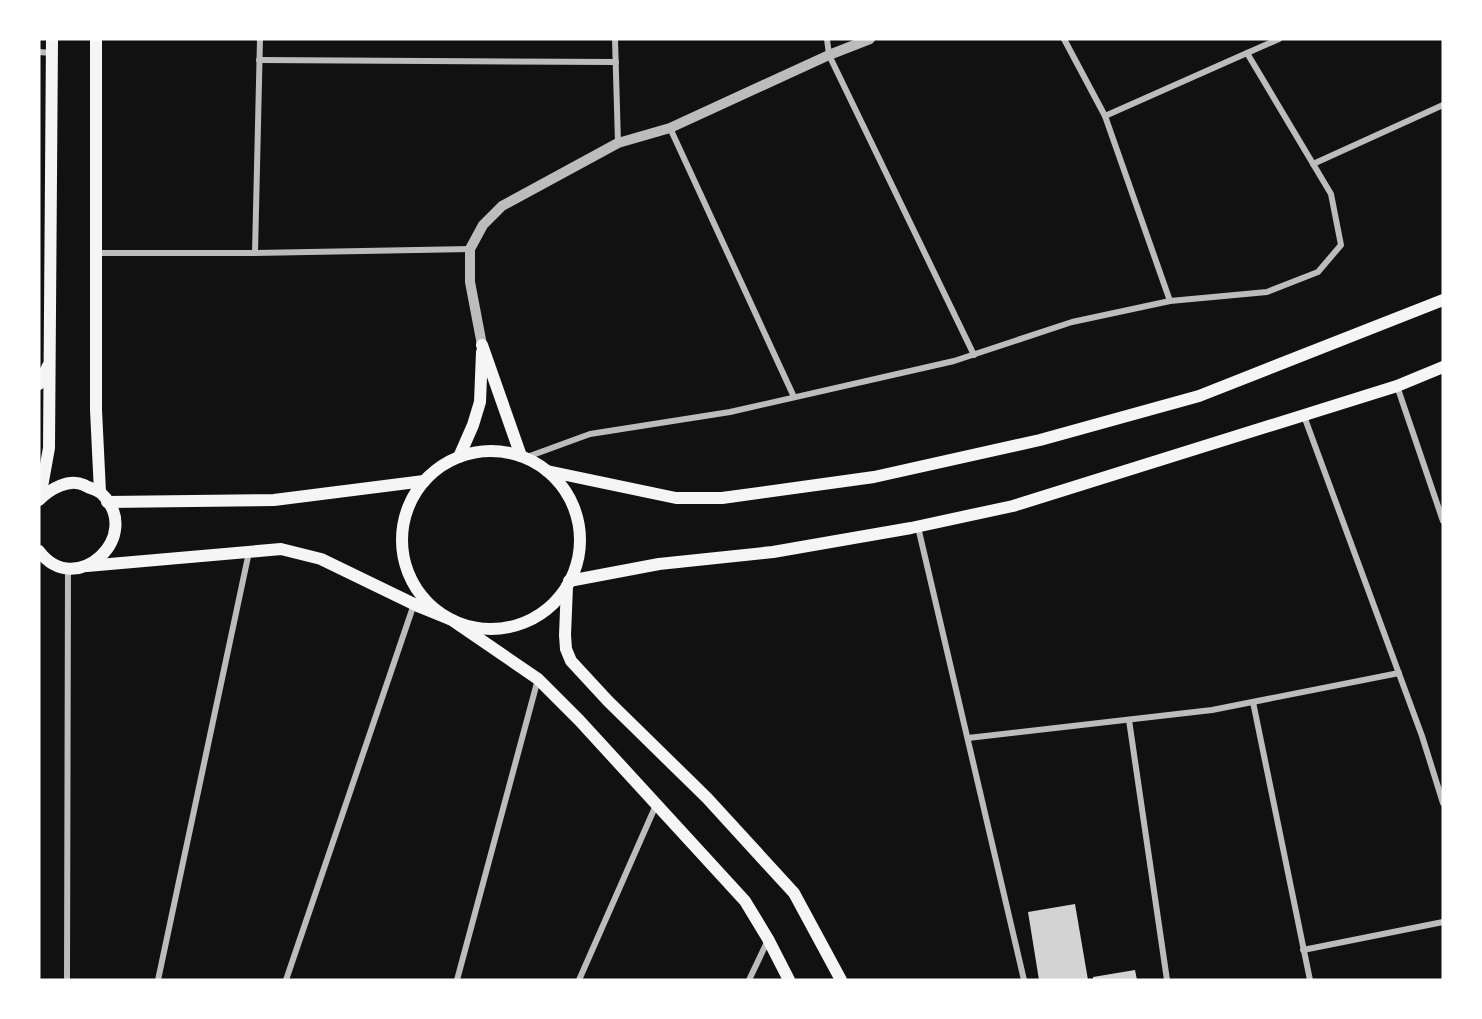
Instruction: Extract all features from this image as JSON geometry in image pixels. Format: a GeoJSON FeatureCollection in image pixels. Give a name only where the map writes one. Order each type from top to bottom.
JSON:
{"type":"FeatureCollection","features":[{"type":"Feature","properties":{"kind":"main road"},"geometry":{"type":"LineString","coordinates":[[39,499],[49,448],[50,362],[45,247],[52,39]]}},
{"type":"Feature","properties":{"kind":"main road"},"geometry":{"type":"LineString","coordinates":[[96,39],[96,410],[104,497]]}},
{"type":"Feature","properties":{"kind":"main road"},"geometry":{"type":"LineString","coordinates":[[547,471],[676,498],[722,498],[874,477],[1040,440],[1198,396],[1443,300]]}},
{"type":"Feature","properties":{"kind":"main road"},"geometry":{"type":"LineString","coordinates":[[482,345],[524,457]]}},
{"type":"Feature","properties":{"kind":"main road"},"geometry":{"type":"LineString","coordinates":[[459,457],[480,402],[482,345]]}},
{"type":"Feature","properties":{"kind":"main road"},"geometry":{"type":"LineString","coordinates":[[39,384],[50,362]]}},
{"type":"Feature","properties":{"kind":"main road"},"geometry":{"type":"LineString","coordinates":[[568,584],[659,564],[774,552],[917,527],[1013,506],[1397,386],[1443,367]]}},
{"type":"Feature","properties":{"kind":"main road"},"geometry":{"type":"LineString","coordinates":[[497,450],[524,457],[547,471],[571,498],[580,527],[579,558],[568,584],[548,609],[521,624],[493,629],[464,626],[439,613],[418,592],[405,567],[401,539],[406,510],[424,481],[441,465],[467,453],[497,450]]}},
{"type":"Feature","properties":{"kind":"main road"},"geometry":{"type":"LineString","coordinates":[[104,497],[274,500],[424,481]]}},
{"type":"Feature","properties":{"kind":"main road"},"geometry":{"type":"LineString","coordinates":[[39,499],[58,485],[80,483],[104,497],[113,511],[115,533],[105,553],[87,566]]}},
{"type":"Feature","properties":{"kind":"main road"},"geometry":{"type":"LineString","coordinates":[[39,566],[87,566],[281,549],[321,559],[452,620],[538,679],[579,720],[744,901],[768,939],[789,980]]}},
{"type":"Feature","properties":{"kind":"main road"},"geometry":{"type":"LineString","coordinates":[[39,550],[45,558],[63,567]]}},
{"type":"Feature","properties":{"kind":"main road"},"geometry":{"type":"LineString","coordinates":[[568,584],[565,635],[566,649],[572,661],[608,701],[706,798],[794,893],[841,980]]}},
{"type":"Feature","properties":{"kind":"street"},"geometry":{"type":"LineString","coordinates":[[255,253],[260,39]]}},
{"type":"Feature","properties":{"kind":"street"},"geometry":{"type":"LineString","coordinates":[[615,39],[618,143]]}},
{"type":"Feature","properties":{"kind":"street"},"geometry":{"type":"LineString","coordinates":[[827,39],[829,55],[974,355]]}},
{"type":"Feature","properties":{"kind":"street"},"geometry":{"type":"LineString","coordinates":[[482,345],[470,282],[470,249],[483,225],[502,206],[618,143],[670,128],[829,55],[870,39]]}},
{"type":"Feature","properties":{"kind":"street"},"geometry":{"type":"LineString","coordinates":[[1064,39],[1105,116],[1170,301]]}},
{"type":"Feature","properties":{"kind":"street"},"geometry":{"type":"LineString","coordinates":[[1105,116],[1279,39]]}},
{"type":"Feature","properties":{"kind":"street"},"geometry":{"type":"LineString","coordinates":[[39,52],[52,53]]}},
{"type":"Feature","properties":{"kind":"street"},"geometry":{"type":"LineString","coordinates":[[524,457],[590,434],[730,412],[954,361],[1072,322],[1170,301],[1267,292],[1318,272],[1341,245],[1331,194],[1246,53]]}},
{"type":"Feature","properties":{"kind":"street"},"geometry":{"type":"LineString","coordinates":[[259,60],[616,62]]}},
{"type":"Feature","properties":{"kind":"street"},"geometry":{"type":"LineString","coordinates":[[1313,164],[1443,105]]}},
{"type":"Feature","properties":{"kind":"street"},"geometry":{"type":"LineString","coordinates":[[670,128],[794,397]]}},
{"type":"Feature","properties":{"kind":"street"},"geometry":{"type":"LineString","coordinates":[[96,253],[470,249]]}},
{"type":"Feature","properties":{"kind":"street"},"geometry":{"type":"LineString","coordinates":[[1397,386],[1443,521]]}},
{"type":"Feature","properties":{"kind":"street"},"geometry":{"type":"LineString","coordinates":[[1304,416],[1399,673],[1443,803]]}},
{"type":"Feature","properties":{"kind":"street"},"geometry":{"type":"LineString","coordinates":[[917,527],[1024,980]]}},
{"type":"Feature","properties":{"kind":"street"},"geometry":{"type":"LineString","coordinates":[[158,980],[250,552]]}},
{"type":"Feature","properties":{"kind":"street"},"geometry":{"type":"LineString","coordinates":[[63,567],[67,980]]}},
{"type":"Feature","properties":{"kind":"street"},"geometry":{"type":"LineString","coordinates":[[286,980],[414,604]]}},
{"type":"Feature","properties":{"kind":"street"},"geometry":{"type":"LineString","coordinates":[[968,738],[1212,710],[1399,673]]}},
{"type":"Feature","properties":{"kind":"street"},"geometry":{"type":"LineString","coordinates":[[457,980],[538,679]]}},
{"type":"Feature","properties":{"kind":"street"},"geometry":{"type":"LineString","coordinates":[[1253,702],[1310,980]]}},
{"type":"Feature","properties":{"kind":"street"},"geometry":{"type":"LineString","coordinates":[[1129,720],[1167,980]]}},
{"type":"Feature","properties":{"kind":"street"},"geometry":{"type":"LineString","coordinates":[[579,980],[656,803]]}},
{"type":"Feature","properties":{"kind":"street"},"geometry":{"type":"LineString","coordinates":[[1303,950],[1443,922]]}},
{"type":"Feature","properties":{"kind":"street"},"geometry":{"type":"LineString","coordinates":[[749,980],[768,939]]}},
{"type":"Feature","properties":{"kind":"building"},"geometry":{"type":"Polygon","coordinates":[[[1075,904],[1088,980],[1039,980],[1028,912],[1075,904]]]}},
{"type":"Feature","properties":{"kind":"building"},"geometry":{"type":"Polygon","coordinates":[[[1135,970],[1137,980],[1093,980],[1093,977],[1135,970]]]}}]}
